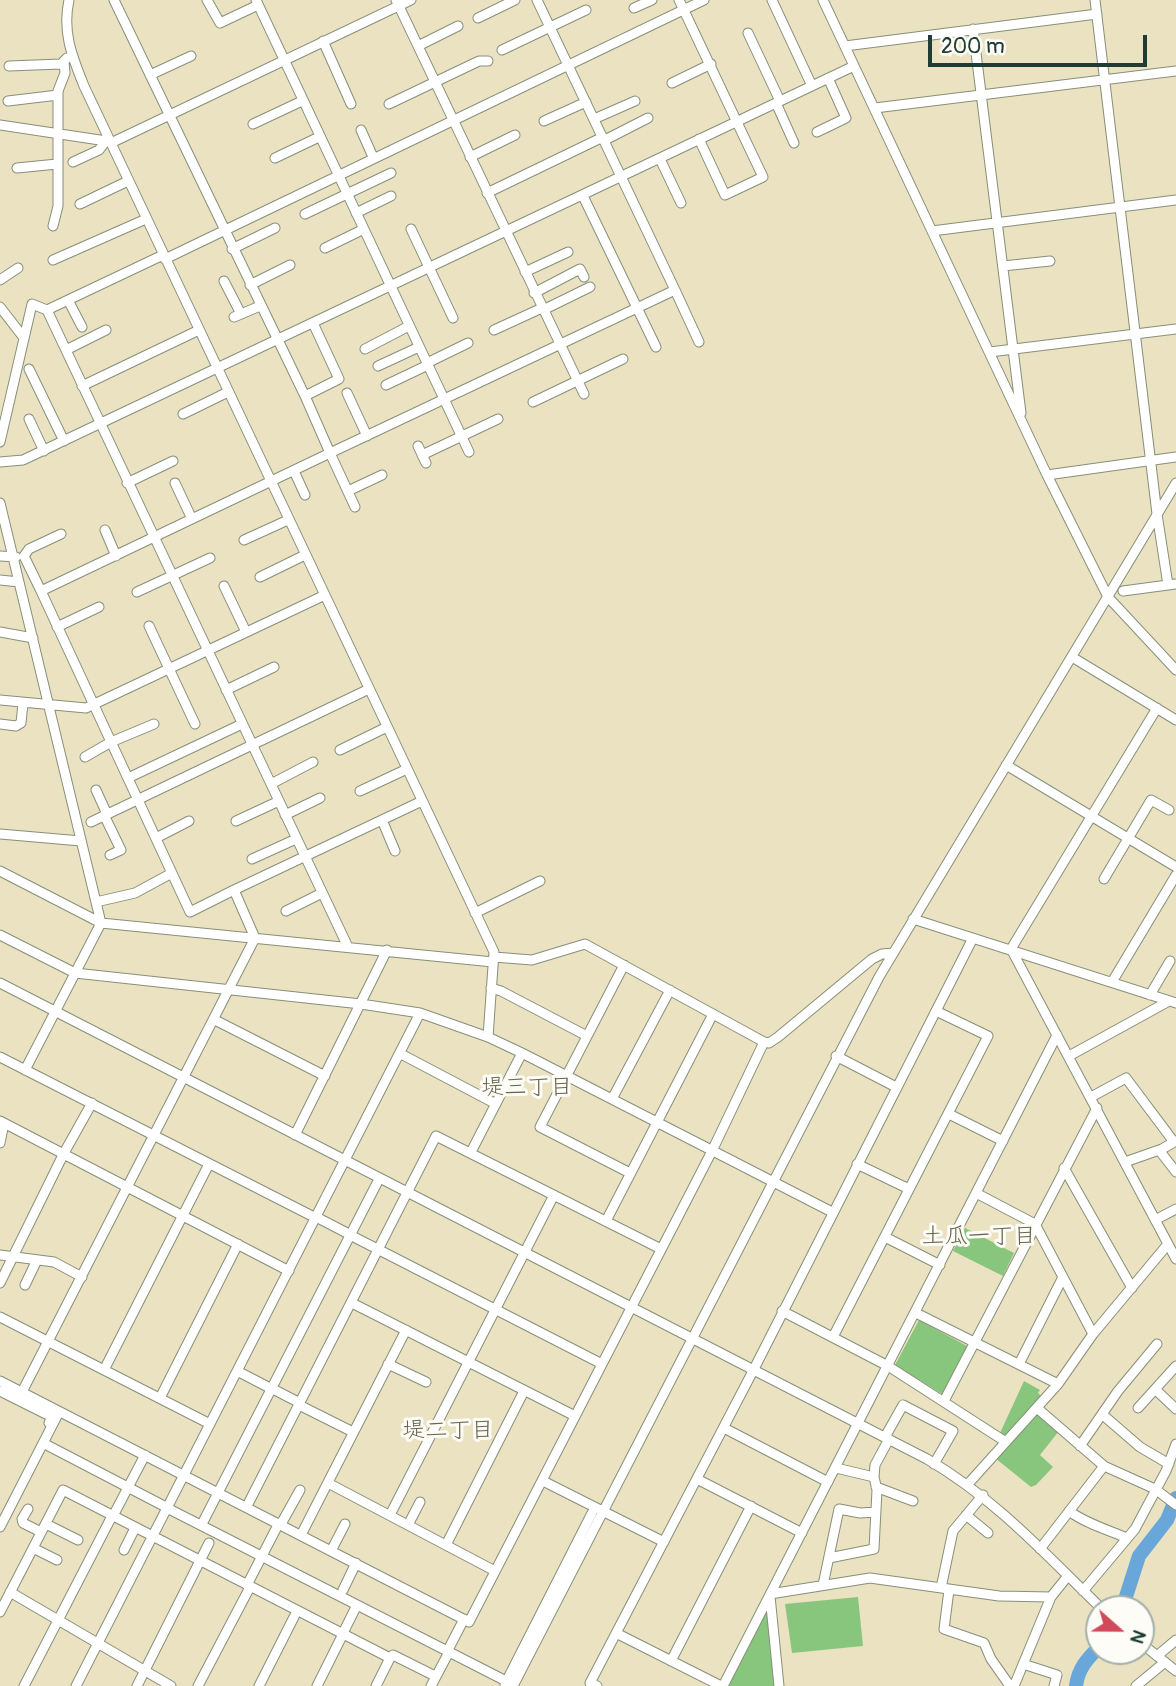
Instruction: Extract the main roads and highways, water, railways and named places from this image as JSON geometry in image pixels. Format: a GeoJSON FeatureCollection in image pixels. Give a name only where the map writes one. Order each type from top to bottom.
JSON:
{"type":"FeatureCollection","features":[{"type":"Feature","properties":{"kind":"waterway"},"geometry":{"type":"LineString","coordinates":[[1126,1595],[1139,1556],[1167,1520],[1176,1498]]}},
{"type":"Feature","properties":{"kind":"waterway"},"geometry":{"type":"LineString","coordinates":[[1076,1686],[1085,1664]]}},
{"type":"Feature","properties":{"kind":"district","name":"堤三丁目"},"geometry":{"type":"Point","coordinates":[527,1088]}},
{"type":"Feature","properties":{"kind":"district","name":"土瓜一丁目"},"geometry":{"type":"Point","coordinates":[979,1237]}},
{"type":"Feature","properties":{"kind":"district","name":"堤二丁目"},"geometry":{"type":"Point","coordinates":[448,1431]}}]}
